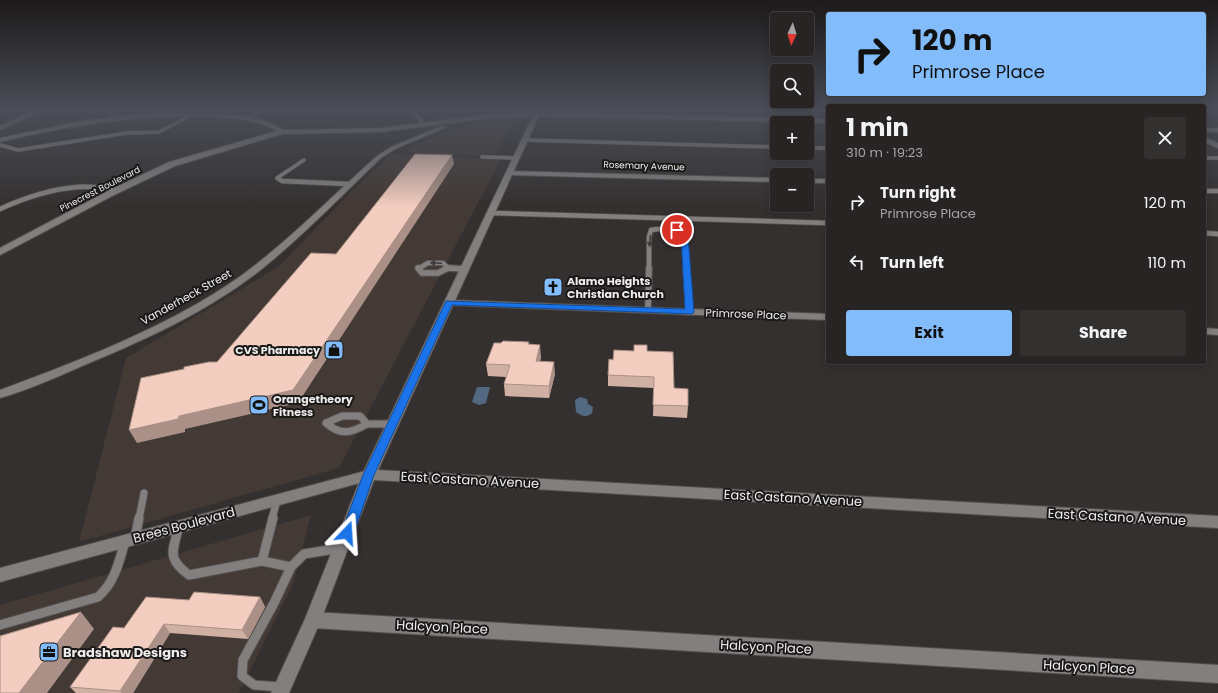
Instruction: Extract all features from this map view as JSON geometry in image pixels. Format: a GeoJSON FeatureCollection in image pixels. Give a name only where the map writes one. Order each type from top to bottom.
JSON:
{"type":"FeatureCollection","features":[{"type":"Feature","properties":{"kind":"street","name":"Pinecrest Boulevard"},"geometry":{"type":"LineString","coordinates":[[0,252],[119,189],[172,164],[250,141]]}},
{"type":"Feature","properties":{"kind":"street","name":"Vanderheck Street"},"geometry":{"type":"LineString","coordinates":[[0,394],[42,380],[111,350],[167,324],[220,294],[272,256],[379,156],[409,141]]}},
{"type":"Feature","properties":{"kind":"street"},"geometry":{"type":"LineString","coordinates":[[282,690],[314,620],[369,475],[524,141]]}},
{"type":"Feature","properties":{"kind":"street","name":"Rosemary Avenue"},"geometry":{"type":"LineString","coordinates":[[510,173],[770,180]]}},
{"type":"Feature","properties":{"kind":"street"},"geometry":{"type":"LineString","coordinates":[[814,181],[826,181]]}},
{"type":"Feature","properties":{"kind":"street"},"geometry":{"type":"LineString","coordinates":[[1206,191],[1218,191]]}},
{"type":"Feature","properties":{"kind":"street","name":"Primrose Place"},"geometry":{"type":"LineString","coordinates":[[449,303],[826,317]]}},
{"type":"Feature","properties":{"kind":"street"},"geometry":{"type":"LineString","coordinates":[[1206,331],[1218,332]]}},
{"type":"Feature","properties":{"kind":"street","name":"Brees Boulevard"},"geometry":{"type":"LineString","coordinates":[[0,575],[369,475]]}},
{"type":"Feature","properties":{"kind":"street","name":"East Castano Avenue"},"geometry":{"type":"LineString","coordinates":[[369,475],[1218,522]]}},
{"type":"Feature","properties":{"kind":"street","name":"Halcyon Place"},"geometry":{"type":"LineString","coordinates":[[314,620],[1218,674]]}},
{"type":"Feature","properties":{"kind":"lane"},"geometry":{"type":"LineString","coordinates":[[0,145],[18,150],[73,141]]}},
{"type":"Feature","properties":{"kind":"lane"},"geometry":{"type":"LineString","coordinates":[[573,141],[770,147]]}},
{"type":"Feature","properties":{"kind":"lane"},"geometry":{"type":"LineString","coordinates":[[814,148],[826,148]]}},
{"type":"Feature","properties":{"kind":"lane"},"geometry":{"type":"LineString","coordinates":[[482,157],[517,158]]}},
{"type":"Feature","properties":{"kind":"lane"},"geometry":{"type":"LineString","coordinates":[[1206,158],[1218,158]]}},
{"type":"Feature","properties":{"kind":"lane"},"geometry":{"type":"LineString","coordinates":[[304,160],[277,178],[282,181],[349,184]]}},
{"type":"Feature","properties":{"kind":"lane"},"geometry":{"type":"LineString","coordinates":[[0,209],[27,197],[79,187],[119,189]]}},
{"type":"Feature","properties":{"kind":"lane"},"geometry":{"type":"LineString","coordinates":[[491,213],[826,223]]}},
{"type":"Feature","properties":{"kind":"lane"},"geometry":{"type":"LineString","coordinates":[[648,310],[649,237],[651,230],[663,228],[677,230],[684,235],[689,312]]}},
{"type":"Feature","properties":{"kind":"lane"},"geometry":{"type":"LineString","coordinates":[[1206,233],[1218,234]]}},
{"type":"Feature","properties":{"kind":"lane"},"geometry":{"type":"LineString","coordinates":[[448,268],[443,263],[428,263],[417,268],[422,273],[438,273],[448,268],[465,269]]}},
{"type":"Feature","properties":{"kind":"lane"},"geometry":{"type":"LineString","coordinates":[[367,424],[360,416],[342,416],[326,423],[335,431],[353,432],[367,424],[392,424]]}},
{"type":"Feature","properties":{"kind":"lane"},"geometry":{"type":"LineString","coordinates":[[0,625],[98,597],[107,590],[113,581],[130,539],[144,493]]}},
{"type":"Feature","properties":{"kind":"lane"},"geometry":{"type":"LineString","coordinates":[[262,560],[277,500]]}},
{"type":"Feature","properties":{"kind":"lane"},"geometry":{"type":"LineString","coordinates":[[179,526],[172,553],[177,566],[189,574],[262,560],[291,567]]}},
{"type":"Feature","properties":{"kind":"lane"},"geometry":{"type":"LineString","coordinates":[[282,690],[254,685],[242,676],[243,660],[274,603],[291,567],[304,554],[342,548]]}},
{"type":"Feature","properties":{"kind":"shaded area"},"geometry":{"type":"Polygon","coordinates":[[[424,141],[502,141],[494,156],[406,153],[411,147],[424,141]]]}},
{"type":"Feature","properties":{"kind":"shaded area"},"geometry":{"type":"Polygon","coordinates":[[[391,154],[501,159],[339,468],[79,542],[126,358],[278,267],[353,190],[391,154]]]}},
{"type":"Feature","properties":{"kind":"shaded area"},"geometry":{"type":"Polygon","coordinates":[[[311,515],[293,584],[239,693],[0,693],[0,605],[311,515]]]}},
{"type":"Feature","properties":{"kind":"water"},"geometry":{"type":"Polygon","coordinates":[[[477,387],[490,387],[486,403],[479,405],[472,402],[477,387]]]}},
{"type":"Feature","properties":{"kind":"water"},"geometry":{"type":"Polygon","coordinates":[[[580,397],[587,399],[588,404],[593,407],[592,413],[588,416],[580,415],[576,412],[575,400],[580,397]]]}},
{"type":"Feature","properties":{"kind":"building"},"geometry":{"type":"Polygon","coordinates":[[[415,154],[452,155],[293,390],[179,416],[178,419],[129,430],[141,378],[184,369],[184,367],[217,362],[311,253],[336,254],[415,154]]]}},
{"type":"Feature","properties":{"kind":"building"},"geometry":{"type":"Polygon","coordinates":[[[503,341],[529,342],[528,344],[540,345],[536,361],[554,362],[549,386],[504,384],[510,365],[486,364],[494,343],[501,343],[503,341]]]}},
{"type":"Feature","properties":{"kind":"building"},"geometry":{"type":"Polygon","coordinates":[[[634,345],[647,345],[647,351],[673,352],[674,388],[688,389],[688,406],[653,405],[654,377],[608,375],[609,359],[613,360],[614,350],[634,351],[634,345]]]}},
{"type":"Feature","properties":{"kind":"building"},"geometry":{"type":"Polygon","coordinates":[[[194,592],[260,597],[242,630],[164,624],[120,691],[70,687],[113,627],[124,628],[146,597],[189,600],[194,592]]]}},
{"type":"Feature","properties":{"kind":"building"},"geometry":{"type":"Polygon","coordinates":[[[81,612],[19,693],[0,693],[0,636],[81,612]]]}},
{"type":"Feature","properties":{"kind":"place","name":"Alamo Heights Christian Church"},"geometry":{"type":"Point","coordinates":[553,287]}},
{"type":"Feature","properties":{"kind":"place","name":"CVS Pharmacy"},"geometry":{"type":"Point","coordinates":[334,350]}},
{"type":"Feature","properties":{"kind":"place","name":"Orangetheory Fitness"},"geometry":{"type":"Point","coordinates":[259,405]}},
{"type":"Feature","properties":{"kind":"place","name":"Bradshaw Designs"},"geometry":{"type":"Point","coordinates":[49,652]}},
{"type":"Feature","properties":{"kind":"route"},"geometry":{"type":"LineString","coordinates":[[347,533],[369,475],[449,303],[689,312],[684,235],[677,230]]}}]}
